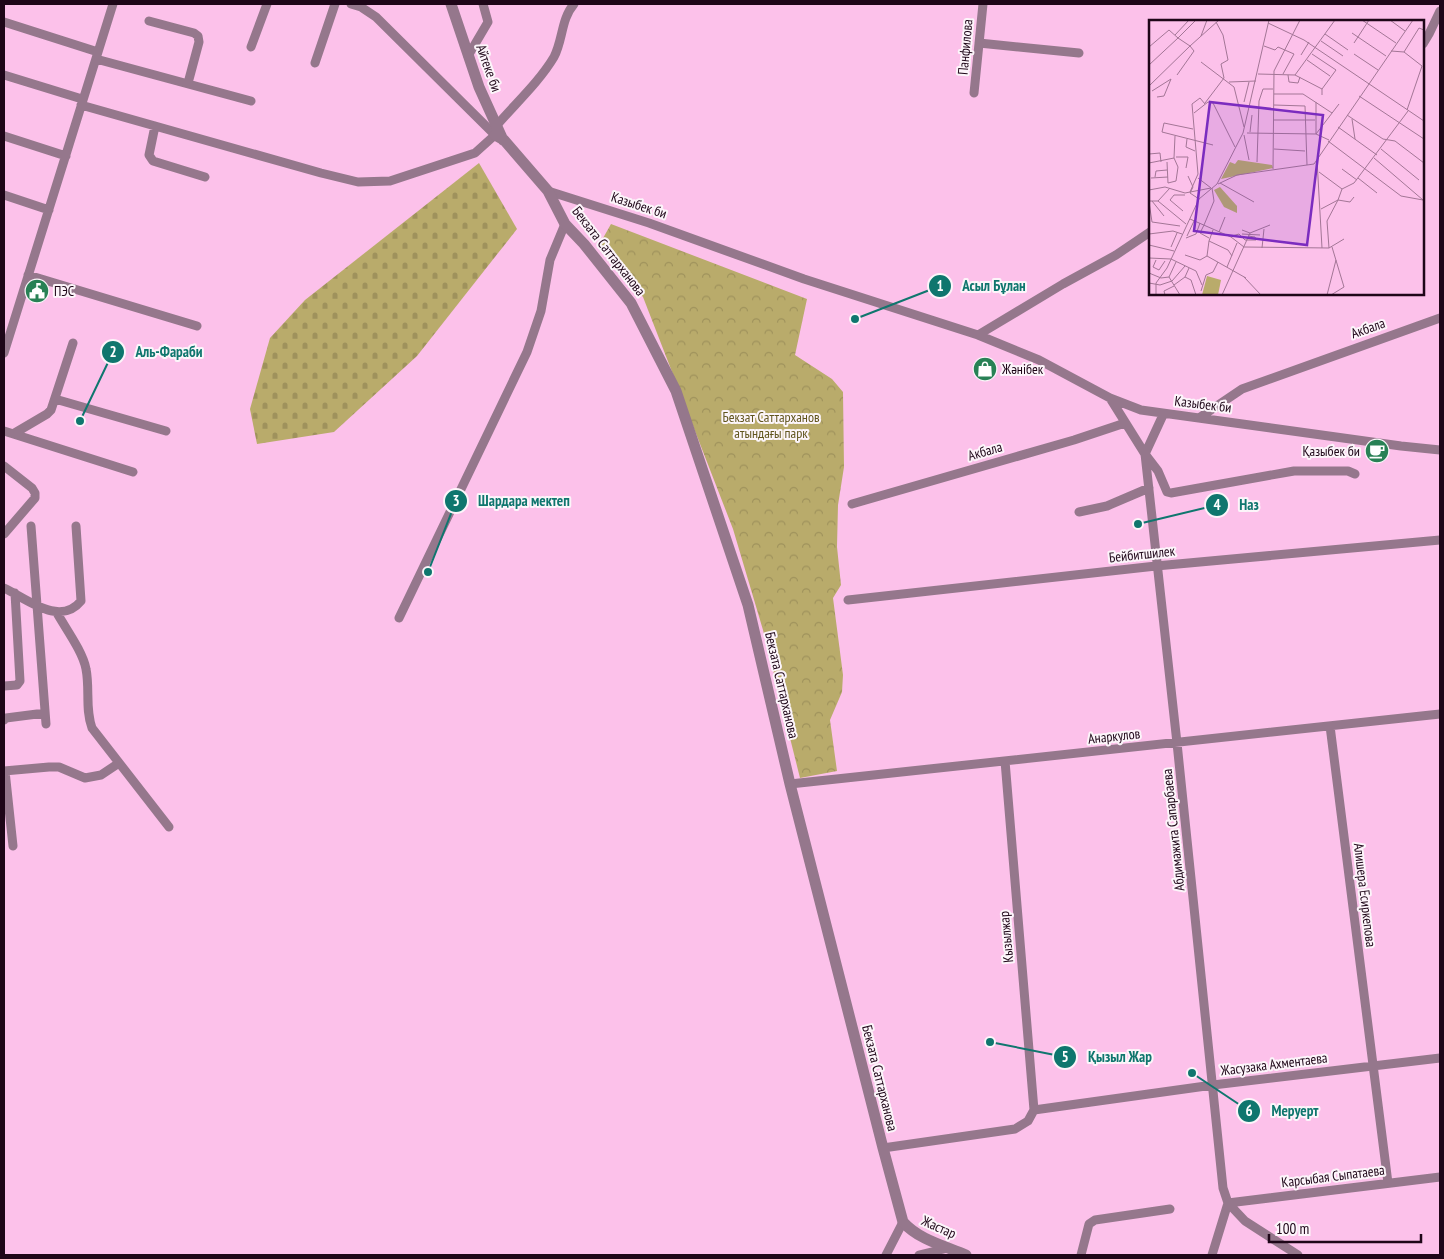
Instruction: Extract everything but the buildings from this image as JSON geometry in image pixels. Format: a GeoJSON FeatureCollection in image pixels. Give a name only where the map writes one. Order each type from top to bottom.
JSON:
{"type":"FeatureCollection","features":[{"type":"Feature","properties":{"kind":"street"},"geometry":{"type":"LineString","coordinates":[[4,348],[113,4]]}},
{"type":"Feature","properties":{"kind":"street"},"geometry":{"type":"LineString","coordinates":[[250,47],[267,4]]}},
{"type":"Feature","properties":{"kind":"street"},"geometry":{"type":"LineString","coordinates":[[315,62],[335,4]]}},
{"type":"Feature","properties":{"kind":"street"},"geometry":{"type":"LineString","coordinates":[[351,4],[362,5],[376,17],[499,133],[548,191]]}},
{"type":"Feature","properties":{"kind":"street","name":"Айтеке би"},"geometry":{"type":"LineString","coordinates":[[451,4],[479,87],[499,133]]}},
{"type":"Feature","properties":{"kind":"street"},"geometry":{"type":"LineString","coordinates":[[468,56],[488,22],[483,4]]}},
{"type":"Feature","properties":{"kind":"street"},"geometry":{"type":"LineString","coordinates":[[4,75],[155,126],[321,173],[358,182],[390,181],[475,153],[499,133],[544,72],[560,42],[566,16],[574,4]]}},
{"type":"Feature","properties":{"kind":"street","name":"Панфилова"},"geometry":{"type":"LineString","coordinates":[[974,93],[982,4]]}},
{"type":"Feature","properties":{"kind":"street"},"geometry":{"type":"LineString","coordinates":[[1424,43],[1440,12]]}},
{"type":"Feature","properties":{"kind":"street"},"geometry":{"type":"LineString","coordinates":[[149,21],[194,33],[198,36],[199,42],[188,83]]}},
{"type":"Feature","properties":{"kind":"street"},"geometry":{"type":"LineString","coordinates":[[4,22],[97,55],[251,101]]}},
{"type":"Feature","properties":{"kind":"street"},"geometry":{"type":"LineString","coordinates":[[979,43],[1079,53]]}},
{"type":"Feature","properties":{"kind":"street"},"geometry":{"type":"LineString","coordinates":[[155,126],[149,155],[151,159],[205,177]]}},
{"type":"Feature","properties":{"kind":"street"},"geometry":{"type":"LineString","coordinates":[[4,136],[66,156]]}},
{"type":"Feature","properties":{"kind":"street","name":"Бекзата Саттарханова"},"geometry":{"type":"LineString","coordinates":[[548,191],[566,224],[631,303],[676,391],[748,605],[790,784],[903,1222]]}},
{"type":"Feature","properties":{"kind":"street","name":"Казыбек би"},"geometry":{"type":"LineString","coordinates":[[548,191],[649,223],[804,279],[978,335],[1039,360],[1110,398],[1140,410],[1163,415],[1199,418],[1440,450]]}},
{"type":"Feature","properties":{"kind":"street"},"geometry":{"type":"LineString","coordinates":[[4,195],[49,210]]}},
{"type":"Feature","properties":{"kind":"street"},"geometry":{"type":"LineString","coordinates":[[399,618],[527,352],[540,311],[550,260],[566,224]]}},
{"type":"Feature","properties":{"kind":"street"},"geometry":{"type":"LineString","coordinates":[[978,335],[1116,255],[1149,233]]}},
{"type":"Feature","properties":{"kind":"street"},"geometry":{"type":"LineString","coordinates":[[28,275],[197,326]]}},
{"type":"Feature","properties":{"kind":"street","name":"Акбала"},"geometry":{"type":"LineString","coordinates":[[1199,418],[1242,389],[1440,318]]}},
{"type":"Feature","properties":{"kind":"street"},"geometry":{"type":"LineString","coordinates":[[8,433],[47,414],[51,410],[73,343]]}},
{"type":"Feature","properties":{"kind":"street"},"geometry":{"type":"LineString","coordinates":[[1110,398],[1145,454],[1158,471],[1167,492],[1171,493],[1294,471],[1348,471],[1355,474]]}},
{"type":"Feature","properties":{"kind":"street"},"geometry":{"type":"LineString","coordinates":[[55,399],[166,431]]}},
{"type":"Feature","properties":{"kind":"street"},"geometry":{"type":"LineString","coordinates":[[1145,454],[1163,415]]}},
{"type":"Feature","properties":{"kind":"street","name":"Акбала"},"geometry":{"type":"LineString","coordinates":[[852,504],[1074,440],[1125,423]]}},
{"type":"Feature","properties":{"kind":"street"},"geometry":{"type":"LineString","coordinates":[[8,433],[133,472]]}},
{"type":"Feature","properties":{"kind":"street","name":"Абдимажита Сапарбаева"},"geometry":{"type":"LineString","coordinates":[[1145,454],[1223,1188],[1228,1203],[1245,1221],[1298,1255]]}},
{"type":"Feature","properties":{"kind":"street"},"geometry":{"type":"LineString","coordinates":[[4,466],[32,488],[35,493],[35,498],[4,534]]}},
{"type":"Feature","properties":{"kind":"street"},"geometry":{"type":"LineString","coordinates":[[1079,512],[1107,506],[1149,488]]}},
{"type":"Feature","properties":{"kind":"street"},"geometry":{"type":"LineString","coordinates":[[31,526],[46,724]]}},
{"type":"Feature","properties":{"kind":"street"},"geometry":{"type":"LineString","coordinates":[[4,588],[52,613],[68,612],[75,608],[81,601],[76,526]]}},
{"type":"Feature","properties":{"kind":"street","name":"Бейбитшилек"},"geometry":{"type":"LineString","coordinates":[[848,600],[1156,566],[1440,540]]}},
{"type":"Feature","properties":{"kind":"street"},"geometry":{"type":"LineString","coordinates":[[4,686],[17,685],[20,681],[15,593]]}},
{"type":"Feature","properties":{"kind":"street"},"geometry":{"type":"LineString","coordinates":[[57,613],[86,668],[88,718],[92,728],[169,827]]}},
{"type":"Feature","properties":{"kind":"street"},"geometry":{"type":"LineString","coordinates":[[4,720],[6,718],[45,713]]}},
{"type":"Feature","properties":{"kind":"street","name":"Анаркулов"},"geometry":{"type":"LineString","coordinates":[[790,784],[1177,744],[1440,714]]}},
{"type":"Feature","properties":{"kind":"street","name":"Алишера Есиркепова"},"geometry":{"type":"LineString","coordinates":[[1330,726],[1388,1183]]}},
{"type":"Feature","properties":{"kind":"street","name":"Кызылжар"},"geometry":{"type":"LineString","coordinates":[[1005,761],[1034,1110]]}},
{"type":"Feature","properties":{"kind":"street"},"geometry":{"type":"LineString","coordinates":[[13,846],[6,804],[4,771],[59,767],[85,778],[101,775],[118,763]]}},
{"type":"Feature","properties":{"kind":"street","name":"Жасузака Ахментаева"},"geometry":{"type":"LineString","coordinates":[[1034,1110],[1213,1085],[1440,1058]]}},
{"type":"Feature","properties":{"kind":"street"},"geometry":{"type":"LineString","coordinates":[[883,1148],[1015,1129],[1028,1121],[1034,1110]]}},
{"type":"Feature","properties":{"kind":"street","name":"Карсыбая Сыпатаева"},"geometry":{"type":"LineString","coordinates":[[1228,1203],[1440,1177]]}},
{"type":"Feature","properties":{"kind":"street"},"geometry":{"type":"LineString","coordinates":[[1212,1255],[1228,1203]]}},
{"type":"Feature","properties":{"kind":"street"},"geometry":{"type":"LineString","coordinates":[[1081,1255],[1089,1224],[1095,1220],[1170,1209]]}},
{"type":"Feature","properties":{"kind":"street"},"geometry":{"type":"LineString","coordinates":[[886,1255],[903,1222]]}},
{"type":"Feature","properties":{"kind":"street","name":"Жастар"},"geometry":{"type":"LineString","coordinates":[[903,1222],[910,1230],[922,1237],[966,1255]]}},
{"type":"Feature","properties":{"kind":"street"},"geometry":{"type":"LineString","coordinates":[[919,1255],[938,1253],[949,1248]]}},
{"type":"Feature","properties":{"kind":"green space"},"geometry":{"type":"Polygon","coordinates":[[[479,163],[517,229],[417,356],[334,432],[257,444],[250,409],[270,338],[305,300],[479,163]]]}},
{"type":"Feature","properties":{"kind":"green space","name":"Бекзат Саттарханов атындағы парк"},"geometry":{"type":"Polygon","coordinates":[[[611,224],[807,299],[795,355],[832,379],[843,392],[844,467],[838,505],[837,547],[841,585],[833,598],[843,675],[842,692],[830,720],[837,771],[800,778],[763,630],[733,529],[643,297],[598,247],[611,224]]]}},
{"type":"Feature","properties":{"kind":"place","name":"ПЭС"},"geometry":{"type":"Point","coordinates":[37,291]}},
{"type":"Feature","properties":{"kind":"place","name":"Асыл Бұлан"},"geometry":{"type":"Point","coordinates":[855,319]}},
{"type":"Feature","properties":{"kind":"place","name":"Жәнібек"},"geometry":{"type":"Point","coordinates":[985,369]}},
{"type":"Feature","properties":{"kind":"place","name":"Аль-Фараби"},"geometry":{"type":"Point","coordinates":[80,421]}},
{"type":"Feature","properties":{"kind":"place","name":"Қазыбек би"},"geometry":{"type":"Point","coordinates":[1377,451]}},
{"type":"Feature","properties":{"kind":"place","name":"Наз"},"geometry":{"type":"Point","coordinates":[1138,524]}},
{"type":"Feature","properties":{"kind":"place","name":"Шардара мектеп"},"geometry":{"type":"Point","coordinates":[428,572]}},
{"type":"Feature","properties":{"kind":"place","name":"Қызыл Жар"},"geometry":{"type":"Point","coordinates":[990,1042]}},
{"type":"Feature","properties":{"kind":"place","name":"Меруерт"},"geometry":{"type":"Point","coordinates":[1192,1073]}}]}
